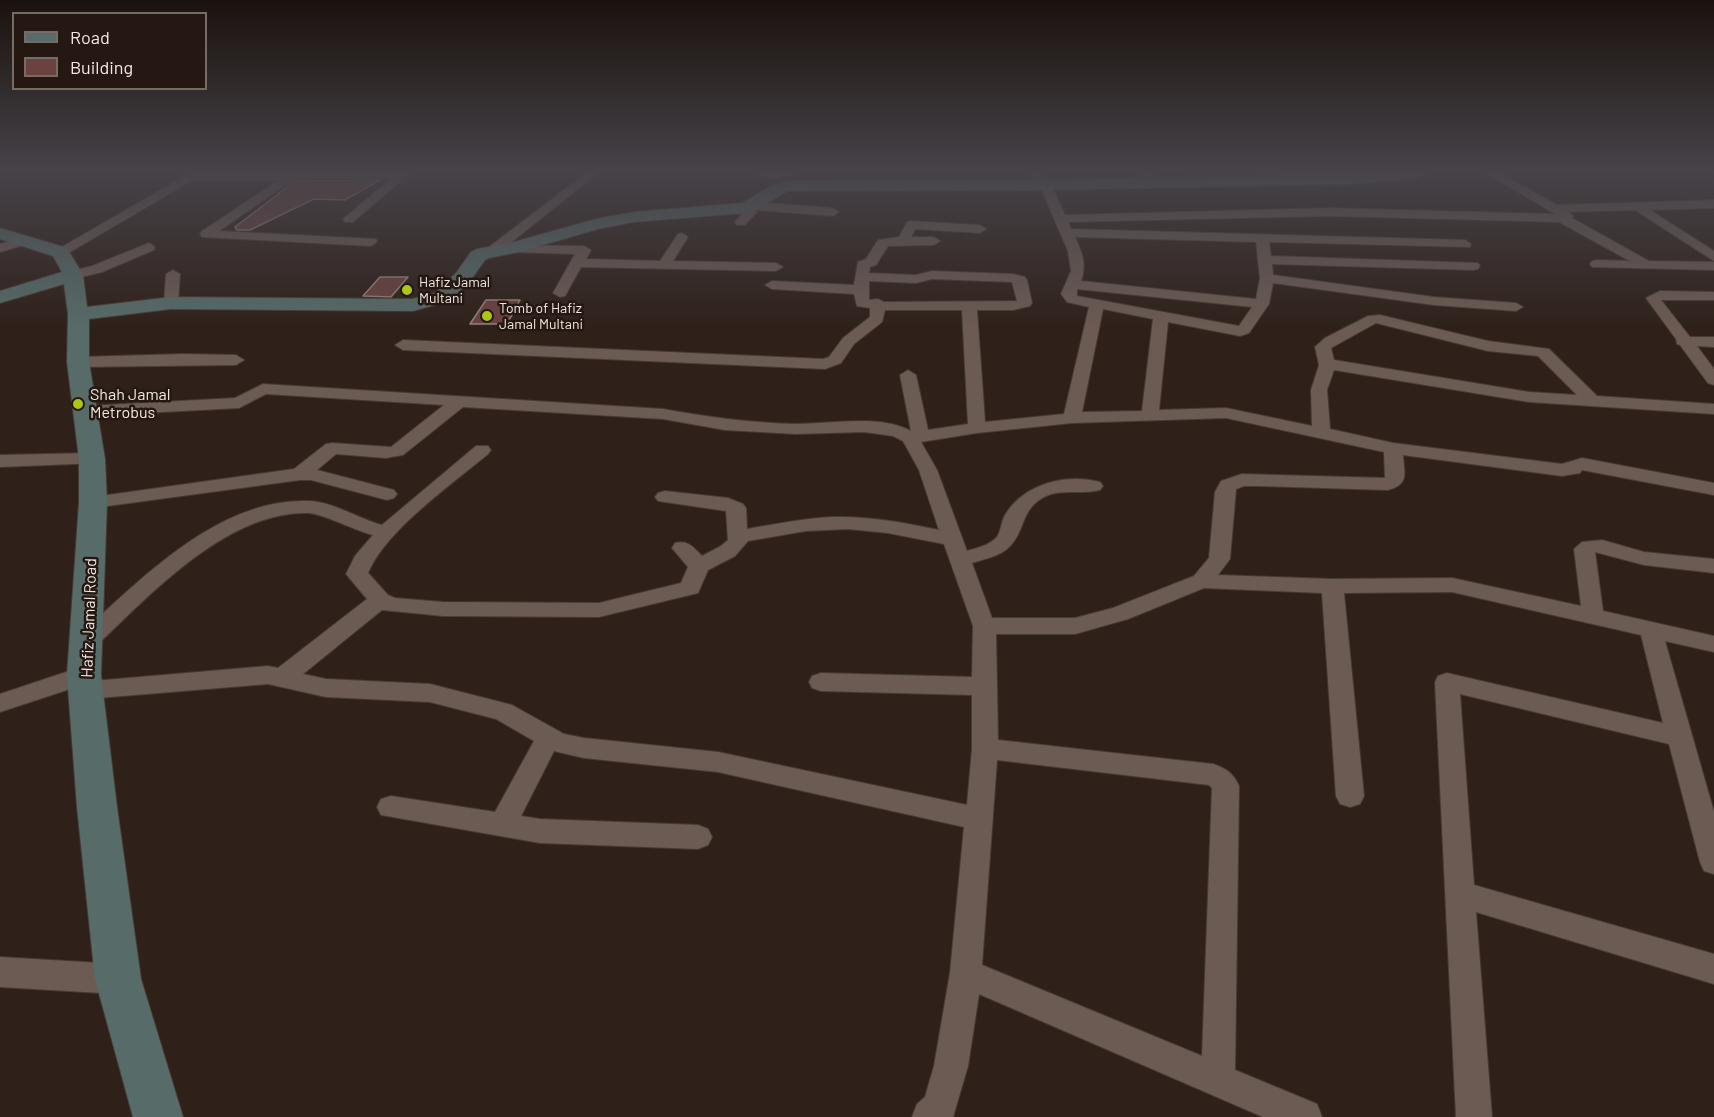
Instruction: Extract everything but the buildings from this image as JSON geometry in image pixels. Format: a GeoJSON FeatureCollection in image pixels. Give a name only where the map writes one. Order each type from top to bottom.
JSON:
{"type":"FeatureCollection","features":[{"type":"Feature","properties":{"kind":"street"},"geometry":{"type":"LineString","coordinates":[[0,297],[67,264],[123,225]]}},
{"type":"Feature","properties":{"kind":"street"},"geometry":{"type":"LineString","coordinates":[[219,225],[206,234],[371,242]]}},
{"type":"Feature","properties":{"kind":"street"},"geometry":{"type":"LineString","coordinates":[[494,250],[526,225]]}},
{"type":"Feature","properties":{"kind":"street"},"geometry":{"type":"LineString","coordinates":[[512,248],[592,225]]}},
{"type":"Feature","properties":{"kind":"street"},"geometry":{"type":"LineString","coordinates":[[903,241],[911,225]]}},
{"type":"Feature","properties":{"kind":"street"},"geometry":{"type":"LineString","coordinates":[[913,225],[980,229]]}},
{"type":"Feature","properties":{"kind":"street"},"geometry":{"type":"LineString","coordinates":[[1062,225],[1075,251],[1078,271],[1069,297],[1240,331],[1244,330],[1262,304],[1267,278],[1262,239]]}},
{"type":"Feature","properties":{"kind":"street"},"geometry":{"type":"LineString","coordinates":[[1579,225],[1647,265]]}},
{"type":"Feature","properties":{"kind":"street"},"geometry":{"type":"LineString","coordinates":[[1666,225],[1714,257]]}},
{"type":"Feature","properties":{"kind":"street"},"geometry":{"type":"LineString","coordinates":[[1065,233],[1465,244]]}},
{"type":"Feature","properties":{"kind":"street"},"geometry":{"type":"LineString","coordinates":[[664,265],[682,237]]}},
{"type":"Feature","properties":{"kind":"street"},"geometry":{"type":"LineString","coordinates":[[9,240],[67,264],[97,269],[149,247]]}},
{"type":"Feature","properties":{"kind":"street"},"geometry":{"type":"LineString","coordinates":[[772,285],[862,284],[916,279],[932,275],[1020,280],[1025,303],[1023,305],[884,306],[878,303],[862,303],[862,284],[864,265],[871,262],[883,243],[934,241]]}},
{"type":"Feature","properties":{"kind":"street"},"geometry":{"type":"LineString","coordinates":[[1357,241],[1414,298]]}},
{"type":"Feature","properties":{"kind":"street"},"geometry":{"type":"LineString","coordinates":[[78,314],[171,303],[413,305],[442,297],[463,277],[478,256],[494,250],[512,248],[584,250],[560,293]]}},
{"type":"Feature","properties":{"kind":"street"},"geometry":{"type":"LineString","coordinates":[[1264,260],[1473,266]]}},
{"type":"Feature","properties":{"kind":"street"},"geometry":{"type":"LineString","coordinates":[[577,263],[776,267]]}},
{"type":"Feature","properties":{"kind":"street","name":"Hafiz Jamal Road"},"geometry":{"type":"LineString","coordinates":[[67,264],[78,314],[78,362],[87,411],[92,459],[93,502],[85,669],[97,807],[118,979],[158,1117]]}},
{"type":"Feature","properties":{"kind":"street"},"geometry":{"type":"LineString","coordinates":[[1597,264],[1714,266]]}},
{"type":"Feature","properties":{"kind":"street"},"geometry":{"type":"LineString","coordinates":[[171,303],[173,274]]}},
{"type":"Feature","properties":{"kind":"street"},"geometry":{"type":"LineString","coordinates":[[1267,278],[1434,301],[1516,307]]}},
{"type":"Feature","properties":{"kind":"street"},"geometry":{"type":"LineString","coordinates":[[1073,284],[1262,304]]}},
{"type":"Feature","properties":{"kind":"street"},"geometry":{"type":"LineString","coordinates":[[1714,296],[1654,295],[1653,298],[1682,341],[1714,380]]}},
{"type":"Feature","properties":{"kind":"street"},"geometry":{"type":"LineString","coordinates":[[403,345],[825,364],[835,360],[848,341],[877,319],[878,303]]}},
{"type":"Feature","properties":{"kind":"street"},"geometry":{"type":"LineString","coordinates":[[1072,418],[1097,304]]}},
{"type":"Feature","properties":{"kind":"street"},"geometry":{"type":"LineString","coordinates":[[969,306],[975,342],[973,370],[976,428]]}},
{"type":"Feature","properties":{"kind":"street"},"geometry":{"type":"LineString","coordinates":[[1150,414],[1161,315]]}},
{"type":"Feature","properties":{"kind":"street"},"geometry":{"type":"LineString","coordinates":[[1322,432],[1320,390],[1327,365],[1323,347],[1330,341],[1373,319],[1488,346],[1542,352],[1548,355],[1593,402]]}},
{"type":"Feature","properties":{"kind":"street"},"geometry":{"type":"LineString","coordinates":[[1682,341],[1714,342]]}},
{"type":"Feature","properties":{"kind":"street"},"geometry":{"type":"LineString","coordinates":[[78,362],[236,360]]}},
{"type":"Feature","properties":{"kind":"street"},"geometry":{"type":"LineString","coordinates":[[1327,365],[1352,367],[1529,397],[1714,409]]}},
{"type":"Feature","properties":{"kind":"street"},"geometry":{"type":"LineString","coordinates":[[908,375],[915,437],[984,626],[985,749],[966,973],[951,1066],[940,1107],[930,1117]]}},
{"type":"Feature","properties":{"kind":"street"},"geometry":{"type":"LineString","coordinates":[[87,411],[238,403],[263,389],[663,414],[725,425],[796,429],[864,427],[897,431],[915,437],[1072,418],[1226,413],[1393,448],[1562,470],[1573,469],[1574,465],[1582,464],[1714,489]]}},
{"type":"Feature","properties":{"kind":"street"},"geometry":{"type":"LineString","coordinates":[[300,474],[326,451],[333,448],[386,453],[397,451],[460,401]]}},
{"type":"Feature","properties":{"kind":"street"},"geometry":{"type":"LineString","coordinates":[[1202,581],[1219,559],[1225,492],[1228,485],[1233,482],[1259,480],[1388,484],[1395,480],[1393,448]]}},
{"type":"Feature","properties":{"kind":"street"},"geometry":{"type":"LineString","coordinates":[[482,450],[387,533],[364,557],[358,566],[357,574],[362,583],[380,600],[392,605],[443,609],[599,610],[681,592],[693,584],[699,566],[728,551],[738,541],[737,510],[734,506],[665,497]]}},
{"type":"Feature","properties":{"kind":"street"},"geometry":{"type":"LineString","coordinates":[[0,461],[92,459]]}},
{"type":"Feature","properties":{"kind":"street"},"geometry":{"type":"LineString","coordinates":[[93,502],[300,474],[312,474],[387,494]]}},
{"type":"Feature","properties":{"kind":"street"},"geometry":{"type":"LineString","coordinates":[[738,537],[820,524],[850,523],[876,525],[957,550],[1001,544],[1007,539],[1018,511],[1029,499],[1054,486],[1093,486]]}},
{"type":"Feature","properties":{"kind":"street"},"geometry":{"type":"LineString","coordinates":[[85,669],[185,555],[204,542],[264,513],[294,507],[309,507],[324,510],[387,533]]}},
{"type":"Feature","properties":{"kind":"street"},"geometry":{"type":"LineString","coordinates":[[1593,616],[1584,549],[1589,546],[1638,557],[1714,566]]}},
{"type":"Feature","properties":{"kind":"street"},"geometry":{"type":"LineString","coordinates":[[682,548],[699,566]]}},
{"type":"Feature","properties":{"kind":"street"},"geometry":{"type":"LineString","coordinates":[[984,626],[1075,626],[1120,614],[1202,581],[1332,586],[1452,585],[1714,644]]}},
{"type":"Feature","properties":{"kind":"street"},"geometry":{"type":"LineString","coordinates":[[1332,586],[1350,796]]}},
{"type":"Feature","properties":{"kind":"street"},"geometry":{"type":"LineString","coordinates":[[283,677],[380,600]]}},
{"type":"Feature","properties":{"kind":"street"},"geometry":{"type":"LineString","coordinates":[[1651,631],[1714,862]]}},
{"type":"Feature","properties":{"kind":"street"},"geometry":{"type":"LineString","coordinates":[[0,703],[85,669],[268,675],[326,688],[416,691],[502,712],[537,729],[548,738],[584,748],[718,762],[979,819]]}},
{"type":"Feature","properties":{"kind":"street"},"geometry":{"type":"LineString","coordinates":[[820,682],[984,686]]}},
{"type":"Feature","properties":{"kind":"street"},"geometry":{"type":"LineString","coordinates":[[1474,1117],[1447,682],[1678,736]]}},
{"type":"Feature","properties":{"kind":"street"},"geometry":{"type":"LineString","coordinates":[[502,825],[548,738]]}},
{"type":"Feature","properties":{"kind":"street"},"geometry":{"type":"LineString","coordinates":[[985,749],[1213,775],[1221,779],[1226,786],[1218,1079]]}},
{"type":"Feature","properties":{"kind":"street"},"geometry":{"type":"LineString","coordinates":[[391,807],[540,831],[698,837]]}},
{"type":"Feature","properties":{"kind":"street"},"geometry":{"type":"LineString","coordinates":[[1461,894],[1714,969]]}},
{"type":"Feature","properties":{"kind":"street"},"geometry":{"type":"LineString","coordinates":[[0,972],[118,979]]}},
{"type":"Feature","properties":{"kind":"street"},"geometry":{"type":"LineString","coordinates":[[966,973],[1304,1117]]}},
{"type":"Feature","properties":{"kind":"place","name":"Hafiz Jamal Multani"},"geometry":{"type":"Point","coordinates":[407,290]}},
{"type":"Feature","properties":{"kind":"place","name":"Tomb of Hafiz Jamal Multani"},"geometry":{"type":"Point","coordinates":[487,316]}},
{"type":"Feature","properties":{"kind":"place","name":"Shah Jamal Metrobus"},"geometry":{"type":"Point","coordinates":[78,404]}}]}
